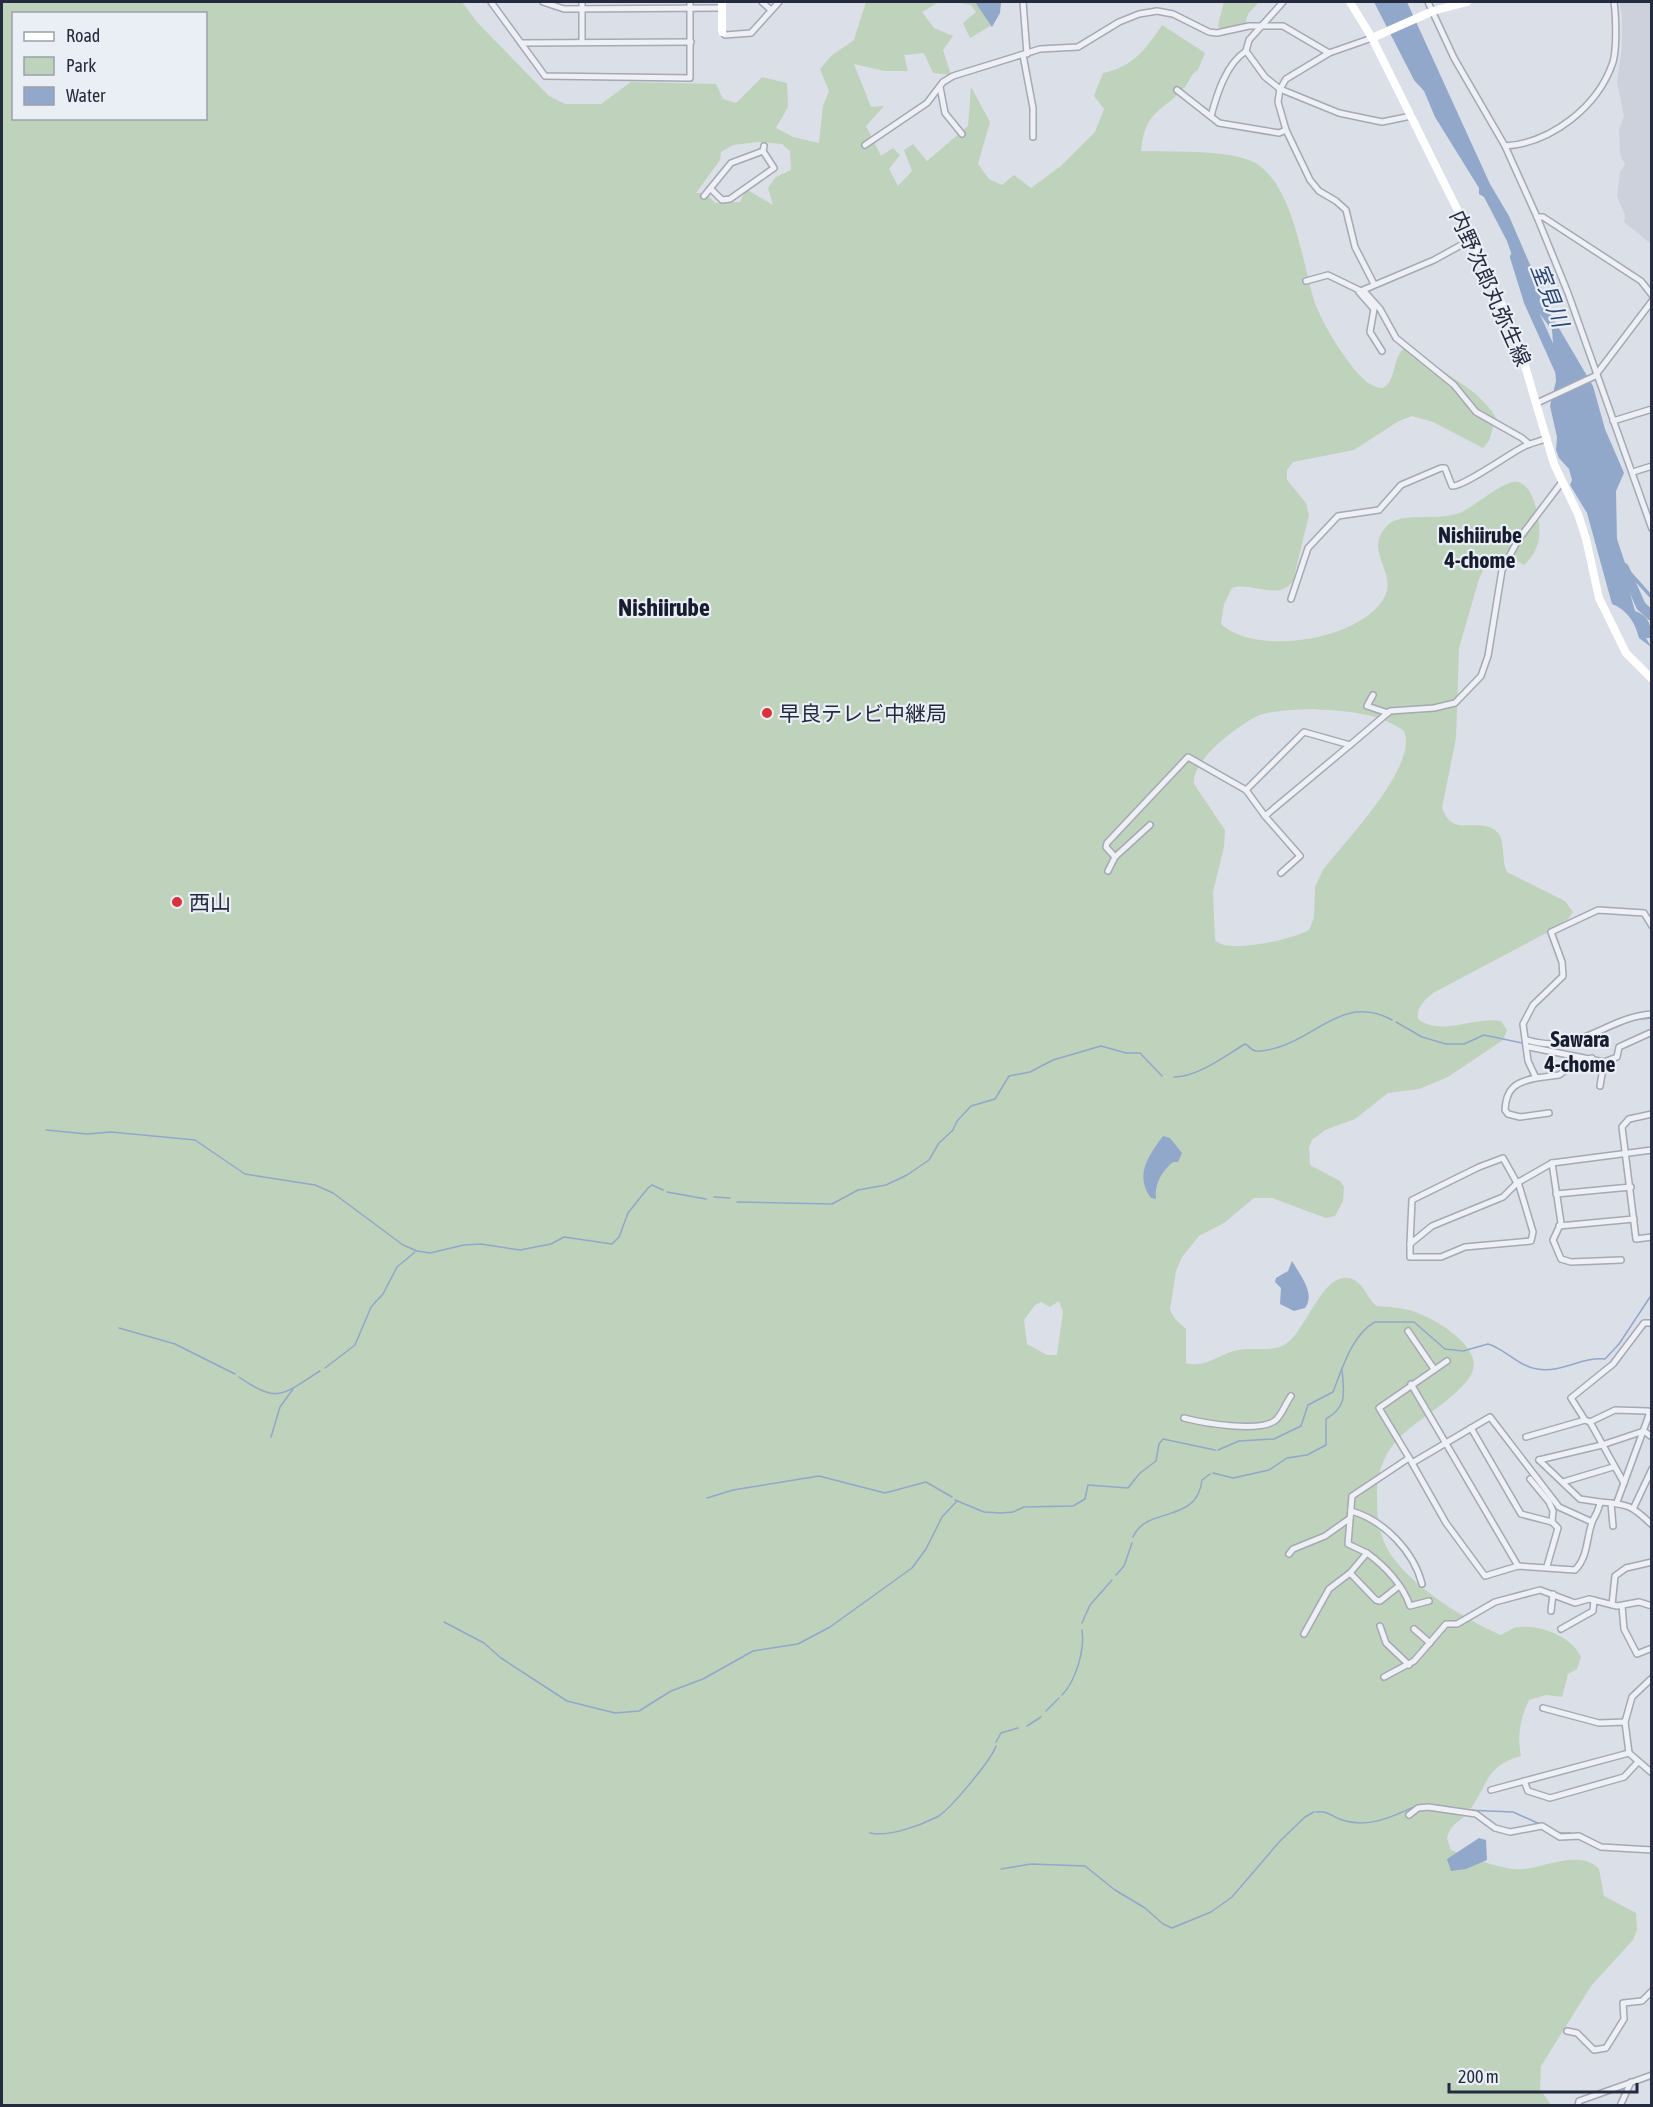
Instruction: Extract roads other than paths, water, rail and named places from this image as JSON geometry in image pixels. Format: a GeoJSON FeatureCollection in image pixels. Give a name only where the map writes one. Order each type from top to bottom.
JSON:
{"type":"FeatureCollection","features":[{"type":"Feature","properties":{"kind":"main road","name":"内野次郎丸弥生線"},"geometry":{"type":"LineString","coordinates":[[1350,2],[1376,37],[1517,339],[1539,402],[1545,439],[1578,514],[1586,539],[1599,598],[1626,653],[1652,679]]}},
{"type":"Feature","properties":{"kind":"main road"},"geometry":{"type":"LineString","coordinates":[[1376,37],[1430,12],[1467,2]]}},
{"type":"Feature","properties":{"kind":"main road"},"geometry":{"type":"LineString","coordinates":[[722,5],[722,32]]}},
{"type":"Feature","properties":{"kind":"street"},"geometry":{"type":"LineString","coordinates":[[491,2],[545,75],[690,78],[690,2]]}},
{"type":"Feature","properties":{"kind":"street"},"geometry":{"type":"LineString","coordinates":[[543,2],[557,8],[582,9],[690,9],[722,5]]}},
{"type":"Feature","properties":{"kind":"street"},"geometry":{"type":"LineString","coordinates":[[582,2],[582,42]]}},
{"type":"Feature","properties":{"kind":"street"},"geometry":{"type":"LineString","coordinates":[[762,2],[771,10]]}},
{"type":"Feature","properties":{"kind":"street"},"geometry":{"type":"LineString","coordinates":[[722,32],[725,35],[751,33],[778,2]]}},
{"type":"Feature","properties":{"kind":"street"},"geometry":{"type":"LineString","coordinates":[[1023,2],[1025,54],[1033,108],[1033,137]]}},
{"type":"Feature","properties":{"kind":"street"},"geometry":{"type":"LineString","coordinates":[[1211,116],[1217,92],[1240,55],[1246,51],[1249,40],[1282,2]]}},
{"type":"Feature","properties":{"kind":"street"},"geometry":{"type":"LineString","coordinates":[[1428,2],[1430,12],[1504,146],[1537,217],[1633,472],[1652,529]]}},
{"type":"Feature","properties":{"kind":"street"},"geometry":{"type":"LineString","coordinates":[[1504,146],[1542,139],[1560,129],[1605,80],[1614,59],[1617,21],[1614,2]]}},
{"type":"Feature","properties":{"kind":"street"},"geometry":{"type":"LineString","coordinates":[[866,145],[927,103],[943,82],[967,71],[1046,48],[1077,47],[1119,22],[1148,12],[1173,14],[1209,32],[1263,25],[1284,26],[1329,53]]}},
{"type":"Feature","properties":{"kind":"street"},"geometry":{"type":"LineString","coordinates":[[1374,284],[1354,247],[1346,210],[1319,191],[1286,130],[1278,102],[1280,89],[1286,79],[1329,53],[1376,37]]}},
{"type":"Feature","properties":{"kind":"street"},"geometry":{"type":"LineString","coordinates":[[521,43],[691,42]]}},
{"type":"Feature","properties":{"kind":"street"},"geometry":{"type":"LineString","coordinates":[[1246,51],[1265,77],[1280,89],[1338,113],[1382,123],[1411,116]]}},
{"type":"Feature","properties":{"kind":"street"},"geometry":{"type":"LineString","coordinates":[[940,87],[945,113],[962,134]]}},
{"type":"Feature","properties":{"kind":"street"},"geometry":{"type":"LineString","coordinates":[[1177,90],[1219,123],[1279,133],[1286,130]]}},
{"type":"Feature","properties":{"kind":"street"},"geometry":{"type":"LineString","coordinates":[[704,196],[731,163],[763,148],[774,168],[730,200],[722,200],[711,189]]}},
{"type":"Feature","properties":{"kind":"street"},"geometry":{"type":"LineString","coordinates":[[1537,217],[1542,217],[1641,281],[1652,295]]}},
{"type":"Feature","properties":{"kind":"street"},"geometry":{"type":"LineString","coordinates":[[1361,291],[1434,260],[1472,239]]}},
{"type":"Feature","properties":{"kind":"street"},"geometry":{"type":"LineString","coordinates":[[1306,281],[1328,275],[1361,291],[1380,309],[1396,338],[1454,385],[1476,412],[1529,444]]}},
{"type":"Feature","properties":{"kind":"street"},"geometry":{"type":"LineString","coordinates":[[1361,291],[1374,309],[1370,332],[1382,351]]}},
{"type":"Feature","properties":{"kind":"street"},"geometry":{"type":"LineString","coordinates":[[1539,402],[1596,374],[1652,301]]}},
{"type":"Feature","properties":{"kind":"street"},"geometry":{"type":"LineString","coordinates":[[1613,421],[1652,409]]}},
{"type":"Feature","properties":{"kind":"street"},"geometry":{"type":"LineString","coordinates":[[1291,599],[1308,548],[1338,516],[1379,510],[1401,485],[1441,468],[1445,468],[1452,486],[1460,486],[1470,477],[1493,467],[1529,444],[1545,439]]}},
{"type":"Feature","properties":{"kind":"street"},"geometry":{"type":"LineString","coordinates":[[1633,472],[1652,466]]}},
{"type":"Feature","properties":{"kind":"street"},"geometry":{"type":"LineString","coordinates":[[1373,695],[1366,706],[1388,713],[1455,703],[1481,676],[1488,656],[1502,570],[1518,540],[1562,482]]}},
{"type":"Feature","properties":{"kind":"street"},"geometry":{"type":"LineString","coordinates":[[1265,816],[1388,713]]}},
{"type":"Feature","properties":{"kind":"street"},"geometry":{"type":"LineString","coordinates":[[1246,790],[1304,732],[1350,745]]}},
{"type":"Feature","properties":{"kind":"street"},"geometry":{"type":"LineString","coordinates":[[1115,857],[1106,848],[1107,843],[1188,757],[1246,790],[1300,856],[1281,873]]}},
{"type":"Feature","properties":{"kind":"street"},"geometry":{"type":"LineString","coordinates":[[1108,871],[1115,857],[1150,825]]}},
{"type":"Feature","properties":{"kind":"street"},"geometry":{"type":"LineString","coordinates":[[1536,1078],[1528,1061],[1527,1040],[1523,1030],[1527,1013],[1563,976],[1562,962],[1551,932],[1598,910],[1644,913],[1652,926]]}},
{"type":"Feature","properties":{"kind":"street"},"geometry":{"type":"LineString","coordinates":[[1527,1040],[1550,1044],[1580,1041],[1606,1027],[1638,1015],[1652,1014]]}},
{"type":"Feature","properties":{"kind":"street"},"geometry":{"type":"LineString","coordinates":[[1528,1047],[1604,1062],[1617,1057],[1619,1047],[1652,1032]]}},
{"type":"Feature","properties":{"kind":"street"},"geometry":{"type":"LineString","coordinates":[[1549,1113],[1520,1117],[1508,1114],[1505,1110],[1511,1087],[1518,1082],[1560,1075],[1575,1063],[1592,1058]]}},
{"type":"Feature","properties":{"kind":"street"},"geometry":{"type":"LineString","coordinates":[[1600,1086],[1604,1062]]}},
{"type":"Feature","properties":{"kind":"street"},"geometry":{"type":"LineString","coordinates":[[1652,1114],[1629,1119],[1622,1127],[1636,1239],[1652,1237]]}},
{"type":"Feature","properties":{"kind":"street"},"geometry":{"type":"LineString","coordinates":[[1410,1244],[1432,1226],[1503,1197],[1518,1182],[1552,1163],[1652,1150]]}},
{"type":"Feature","properties":{"kind":"street"},"geometry":{"type":"LineString","coordinates":[[1503,1158],[1518,1182],[1533,1232],[1531,1241],[1465,1247],[1441,1257],[1410,1257],[1410,1244],[1410,1205],[1416,1197],[1503,1158]]}},
{"type":"Feature","properties":{"kind":"street"},"geometry":{"type":"LineString","coordinates":[[1552,1163],[1560,1215],[1559,1226],[1553,1240],[1561,1259],[1571,1262],[1621,1260]]}},
{"type":"Feature","properties":{"kind":"street"},"geometry":{"type":"LineString","coordinates":[[1556,1194],[1631,1187]]}},
{"type":"Feature","properties":{"kind":"street"},"geometry":{"type":"LineString","coordinates":[[1559,1226],[1634,1219]]}},
{"type":"Feature","properties":{"kind":"street"},"geometry":{"type":"LineString","coordinates":[[1624,1483],[1588,1421],[1571,1398],[1613,1364],[1644,1323],[1652,1323]]}},
{"type":"Feature","properties":{"kind":"street"},"geometry":{"type":"LineString","coordinates":[[1408,1330],[1434,1369]]}},
{"type":"Feature","properties":{"kind":"street"},"geometry":{"type":"LineString","coordinates":[[1446,1361],[1378,1408],[1446,1522],[1485,1576],[1518,1566],[1547,1566],[1575,1570],[1580,1566],[1600,1502]]}},
{"type":"Feature","properties":{"kind":"street"},"geometry":{"type":"LineString","coordinates":[[1411,1384],[1518,1566]]}},
{"type":"Feature","properties":{"kind":"street"},"geometry":{"type":"LineString","coordinates":[[1184,1418],[1224,1427],[1268,1423],[1275,1421],[1290,1396]]}},
{"type":"Feature","properties":{"kind":"street"},"geometry":{"type":"LineString","coordinates":[[1526,1437],[1588,1421],[1615,1410],[1648,1411],[1644,1431],[1614,1503],[1613,1526]]}},
{"type":"Feature","properties":{"kind":"street"},"geometry":{"type":"LineString","coordinates":[[1429,1601],[1410,1606],[1399,1586],[1367,1553],[1348,1544],[1352,1496],[1410,1460],[1446,1443],[1490,1417],[1559,1507],[1592,1522]]}},
{"type":"Feature","properties":{"kind":"street"},"geometry":{"type":"LineString","coordinates":[[1471,1428],[1521,1514],[1552,1522],[1558,1528],[1547,1566]]}},
{"type":"Feature","properties":{"kind":"street"},"geometry":{"type":"LineString","coordinates":[[1644,1431],[1652,1437]]}},
{"type":"Feature","properties":{"kind":"street"},"geometry":{"type":"LineString","coordinates":[[1644,1431],[1602,1445],[1539,1460],[1580,1499],[1634,1508],[1652,1525]]}},
{"type":"Feature","properties":{"kind":"street"},"geometry":{"type":"LineString","coordinates":[[1563,1482],[1613,1467]]}},
{"type":"Feature","properties":{"kind":"street"},"geometry":{"type":"LineString","coordinates":[[1634,1508],[1652,1469]]}},
{"type":"Feature","properties":{"kind":"street"},"geometry":{"type":"LineString","coordinates":[[1530,1479],[1549,1502],[1553,1511],[1552,1522]]}},
{"type":"Feature","properties":{"kind":"street"},"geometry":{"type":"LineString","coordinates":[[1351,1510],[1370,1520],[1409,1553],[1418,1566],[1422,1584]]}},
{"type":"Feature","properties":{"kind":"street"},"geometry":{"type":"LineString","coordinates":[[1289,1554],[1293,1549],[1325,1536],[1350,1519]]}},
{"type":"Feature","properties":{"kind":"street"},"geometry":{"type":"LineString","coordinates":[[1304,1634],[1329,1589],[1350,1573],[1367,1553]]}},
{"type":"Feature","properties":{"kind":"street"},"geometry":{"type":"LineString","coordinates":[[1612,1605],[1615,1576],[1626,1568],[1652,1562]]}},
{"type":"Feature","properties":{"kind":"street"},"geometry":{"type":"LineString","coordinates":[[1350,1573],[1376,1600],[1380,1601],[1399,1586]]}},
{"type":"Feature","properties":{"kind":"street"},"geometry":{"type":"LineString","coordinates":[[1384,1677],[1409,1665],[1425,1652],[1446,1624],[1458,1624],[1495,1602],[1540,1590],[1575,1603],[1594,1600],[1612,1605],[1622,1606],[1640,1602],[1652,1606]]}},
{"type":"Feature","properties":{"kind":"street"},"geometry":{"type":"LineString","coordinates":[[1551,1611],[1553,1594]]}},
{"type":"Feature","properties":{"kind":"street"},"geometry":{"type":"LineString","coordinates":[[1561,1629],[1593,1611],[1594,1600]]}},
{"type":"Feature","properties":{"kind":"street"},"geometry":{"type":"LineString","coordinates":[[1622,1606],[1624,1629],[1637,1654],[1652,1648]]}},
{"type":"Feature","properties":{"kind":"street"},"geometry":{"type":"LineString","coordinates":[[1380,1626],[1386,1643],[1409,1665]]}},
{"type":"Feature","properties":{"kind":"street"},"geometry":{"type":"LineString","coordinates":[[1414,1629],[1430,1643]]}},
{"type":"Feature","properties":{"kind":"street"},"geometry":{"type":"LineString","coordinates":[[1652,1678],[1635,1691],[1625,1722],[1629,1753],[1652,1773]]}},
{"type":"Feature","properties":{"kind":"street"},"geometry":{"type":"LineString","coordinates":[[1543,1708],[1599,1723],[1625,1722]]}},
{"type":"Feature","properties":{"kind":"street"},"geometry":{"type":"LineString","coordinates":[[1491,1790],[1629,1753]]}},
{"type":"Feature","properties":{"kind":"street"},"geometry":{"type":"LineString","coordinates":[[1524,1781],[1528,1791],[1550,1798],[1624,1777],[1638,1762]]}},
{"type":"Feature","properties":{"kind":"street"},"geometry":{"type":"LineString","coordinates":[[1409,1815],[1418,1808],[1428,1807],[1476,1814],[1502,1830],[1518,1832],[1542,1826],[1560,1837],[1580,1836],[1601,1847],[1652,1850]]}},
{"type":"Feature","properties":{"kind":"street"},"geometry":{"type":"LineString","coordinates":[[1567,2031],[1577,2033],[1594,2050],[1606,2048],[1624,2019],[1623,2004],[1642,2001],[1652,1991]]}},
{"type":"Feature","properties":{"kind":"street"},"geometry":{"type":"LineString","coordinates":[[1578,2106],[1579,2101],[1652,2075]]}},
{"type":"Feature","properties":{"kind":"street"},"geometry":{"type":"LineString","coordinates":[[1620,2106],[1631,2082]]}},
{"type":"Feature","properties":{"kind":"water"},"geometry":{"type":"Polygon","coordinates":[[[975,2],[1001,2],[1000,13],[992,27],[975,2]]]}},
{"type":"Feature","properties":{"kind":"water"},"geometry":{"type":"Polygon","coordinates":[[[1374,2],[1407,2],[1490,184],[1509,216],[1531,267],[1542,283],[1540,296],[1593,386],[1605,429],[1624,473],[1616,491],[1617,539],[1626,566],[1651,594],[1651,599],[1631,577],[1626,579],[1635,611],[1643,615],[1650,625],[1651,638],[1646,638],[1651,647],[1639,638],[1633,622],[1626,613],[1612,604],[1587,513],[1570,485],[1572,480],[1569,469],[1559,458],[1556,450],[1557,437],[1550,406],[1556,381],[1552,330],[1533,305],[1522,271],[1516,267],[1507,241],[1484,197],[1479,194],[1479,188],[1435,117],[1424,91],[1414,80],[1374,2]]]}},
{"type":"Feature","properties":{"kind":"water"},"geometry":{"type":"Polygon","coordinates":[[[1163,1136],[1170,1138],[1182,1153],[1178,1162],[1173,1162],[1165,1169],[1156,1188],[1156,1199],[1151,1198],[1146,1190],[1144,1173],[1145,1165],[1163,1136]]]}},
{"type":"Feature","properties":{"kind":"water"},"geometry":{"type":"Polygon","coordinates":[[[1292,1261],[1306,1284],[1309,1297],[1305,1308],[1294,1311],[1280,1304],[1281,1288],[1275,1282],[1276,1278],[1288,1271],[1292,1261]]]}},
{"type":"Feature","properties":{"kind":"water"},"geometry":{"type":"Polygon","coordinates":[[[1479,1838],[1486,1840],[1487,1860],[1466,1869],[1451,1871],[1447,1859],[1479,1838]]]}},
{"type":"Feature","properties":{"kind":"waterway","name":"室見川"},"geometry":{"type":"LineString","coordinates":[[1515,257],[1529,302],[1560,371]]}},
{"type":"Feature","properties":{"kind":"waterway","name":"室見川"},"geometry":{"type":"LineString","coordinates":[[1624,568],[1641,606],[1652,616]]}},
{"type":"Feature","properties":{"kind":"waterway"},"geometry":{"type":"LineString","coordinates":[[1174,1077],[1202,1070],[1245,1044],[1256,1051],[1279,1047],[1346,1014],[1375,1013],[1392,1020]]}},
{"type":"Feature","properties":{"kind":"waterway"},"geometry":{"type":"LineString","coordinates":[[1545,1048],[1572,1046],[1632,1020],[1652,1018]]}},
{"type":"Feature","properties":{"kind":"waterway"},"geometry":{"type":"LineString","coordinates":[[1396,1022],[1422,1037],[1446,1044],[1464,1044],[1484,1035],[1522,1043]]}},
{"type":"Feature","properties":{"kind":"waterway"},"geometry":{"type":"LineString","coordinates":[[737,1202],[832,1204],[858,1190],[886,1185],[907,1175],[929,1160],[939,1143],[953,1130],[957,1121],[971,1106],[995,1099],[1009,1076],[1030,1072],[1053,1060],[1101,1046],[1126,1053],[1140,1053],[1162,1076]]}},
{"type":"Feature","properties":{"kind":"waterway"},"geometry":{"type":"LineString","coordinates":[[46,1130],[87,1134],[111,1132],[195,1140],[245,1174],[315,1185],[333,1193],[403,1245],[430,1253],[464,1245],[481,1244],[520,1250],[551,1244],[564,1237],[612,1244],[619,1237],[628,1213],[648,1188],[652,1185],[663,1190]]}},
{"type":"Feature","properties":{"kind":"waterway"},"geometry":{"type":"LineString","coordinates":[[667,1192],[706,1199]]}},
{"type":"Feature","properties":{"kind":"waterway"},"geometry":{"type":"LineString","coordinates":[[714,1197],[730,1198]]}},
{"type":"Feature","properties":{"kind":"waterway"},"geometry":{"type":"LineString","coordinates":[[325,1368],[355,1345],[371,1307],[383,1294],[397,1267],[415,1252]]}},
{"type":"Feature","properties":{"kind":"waterway"},"geometry":{"type":"LineString","coordinates":[[1218,1450],[1239,1441],[1274,1439],[1301,1426],[1308,1405],[1333,1392],[1354,1343],[1375,1322],[1414,1322],[1445,1349],[1463,1351],[1488,1344],[1531,1368],[1547,1370],[1587,1360],[1605,1359],[1619,1344],[1652,1294]]}},
{"type":"Feature","properties":{"kind":"waterway"},"geometry":{"type":"LineString","coordinates":[[119,1328],[175,1344],[235,1374]]}},
{"type":"Feature","properties":{"kind":"waterway"},"geometry":{"type":"LineString","coordinates":[[1213,1473],[1233,1478],[1269,1470],[1287,1458],[1307,1455],[1326,1445],[1326,1419],[1338,1409],[1343,1398],[1342,1370]]}},
{"type":"Feature","properties":{"kind":"waterway"},"geometry":{"type":"LineString","coordinates":[[239,1377],[263,1391],[280,1393],[297,1386],[320,1371]]}},
{"type":"Feature","properties":{"kind":"waterway"},"geometry":{"type":"LineString","coordinates":[[271,1437],[280,1407],[293,1389]]}},
{"type":"Feature","properties":{"kind":"waterway"},"geometry":{"type":"LineString","coordinates":[[955,1500],[984,1512],[1001,1513],[1013,1512],[1024,1507],[1073,1506],[1085,1499],[1088,1485],[1128,1488],[1140,1473],[1156,1461],[1159,1444],[1163,1439],[1215,1450]]}},
{"type":"Feature","properties":{"kind":"waterway"},"geometry":{"type":"LineString","coordinates":[[1133,1537],[1140,1527],[1149,1521],[1182,1509],[1191,1503],[1198,1494],[1202,1480],[1210,1474]]}},
{"type":"Feature","properties":{"kind":"waterway"},"geometry":{"type":"LineString","coordinates":[[707,1498],[733,1490],[819,1476],[885,1493],[926,1482],[952,1497]]}},
{"type":"Feature","properties":{"kind":"waterway"},"geometry":{"type":"LineString","coordinates":[[444,1622],[484,1643],[501,1658],[567,1701],[615,1713],[639,1711],[671,1691],[703,1679],[753,1651],[798,1644],[830,1627],[912,1568],[926,1549],[942,1517],[957,1501]]}},
{"type":"Feature","properties":{"kind":"waterway"},"geometry":{"type":"LineString","coordinates":[[1116,1575],[1124,1566],[1132,1543]]}},
{"type":"Feature","properties":{"kind":"waterway"},"geometry":{"type":"LineString","coordinates":[[1082,1623],[1090,1605],[1112,1580]]}},
{"type":"Feature","properties":{"kind":"waterway"},"geometry":{"type":"LineString","coordinates":[[1062,1695],[1071,1682],[1078,1664],[1083,1638],[1082,1630]]}},
{"type":"Feature","properties":{"kind":"waterway"},"geometry":{"type":"LineString","coordinates":[[1046,1711],[1059,1698]]}},
{"type":"Feature","properties":{"kind":"waterway"},"geometry":{"type":"LineString","coordinates":[[1027,1726],[1041,1717]]}},
{"type":"Feature","properties":{"kind":"waterway"},"geometry":{"type":"LineString","coordinates":[[996,1742],[1001,1733],[1018,1728]]}},
{"type":"Feature","properties":{"kind":"waterway"},"geometry":{"type":"LineString","coordinates":[[870,1833],[895,1832],[913,1827],[943,1813],[987,1762],[996,1746]]}},
{"type":"Feature","properties":{"kind":"waterway"},"geometry":{"type":"LineString","coordinates":[[1316,1812],[1324,1812],[1342,1820],[1362,1823],[1381,1820],[1418,1805],[1426,1805]]}},
{"type":"Feature","properties":{"kind":"waterway"},"geometry":{"type":"LineString","coordinates":[[1466,1810],[1513,1812],[1560,1833],[1570,1833]]}},
{"type":"Feature","properties":{"kind":"waterway"},"geometry":{"type":"LineString","coordinates":[[1001,1869],[1031,1864],[1085,1866],[1115,1890],[1172,1928],[1211,1912],[1232,1897],[1280,1841],[1305,1817],[1314,1812]]}},
{"type":"Feature","properties":{"kind":"place","name":"早良テレビ中継局"},"geometry":{"type":"Point","coordinates":[767,713]}},
{"type":"Feature","properties":{"kind":"place","name":"西山"},"geometry":{"type":"Point","coordinates":[177,902]}},
{"type":"Feature","properties":{"kind":"district","name":"Nishiirube 4-chome"},"geometry":{"type":"Point","coordinates":[1480,548]}},
{"type":"Feature","properties":{"kind":"district","name":"Nishiirube"},"geometry":{"type":"Point","coordinates":[664,607]}},
{"type":"Feature","properties":{"kind":"district","name":"Sawara 4-chome"},"geometry":{"type":"Point","coordinates":[1580,1052]}}]}
